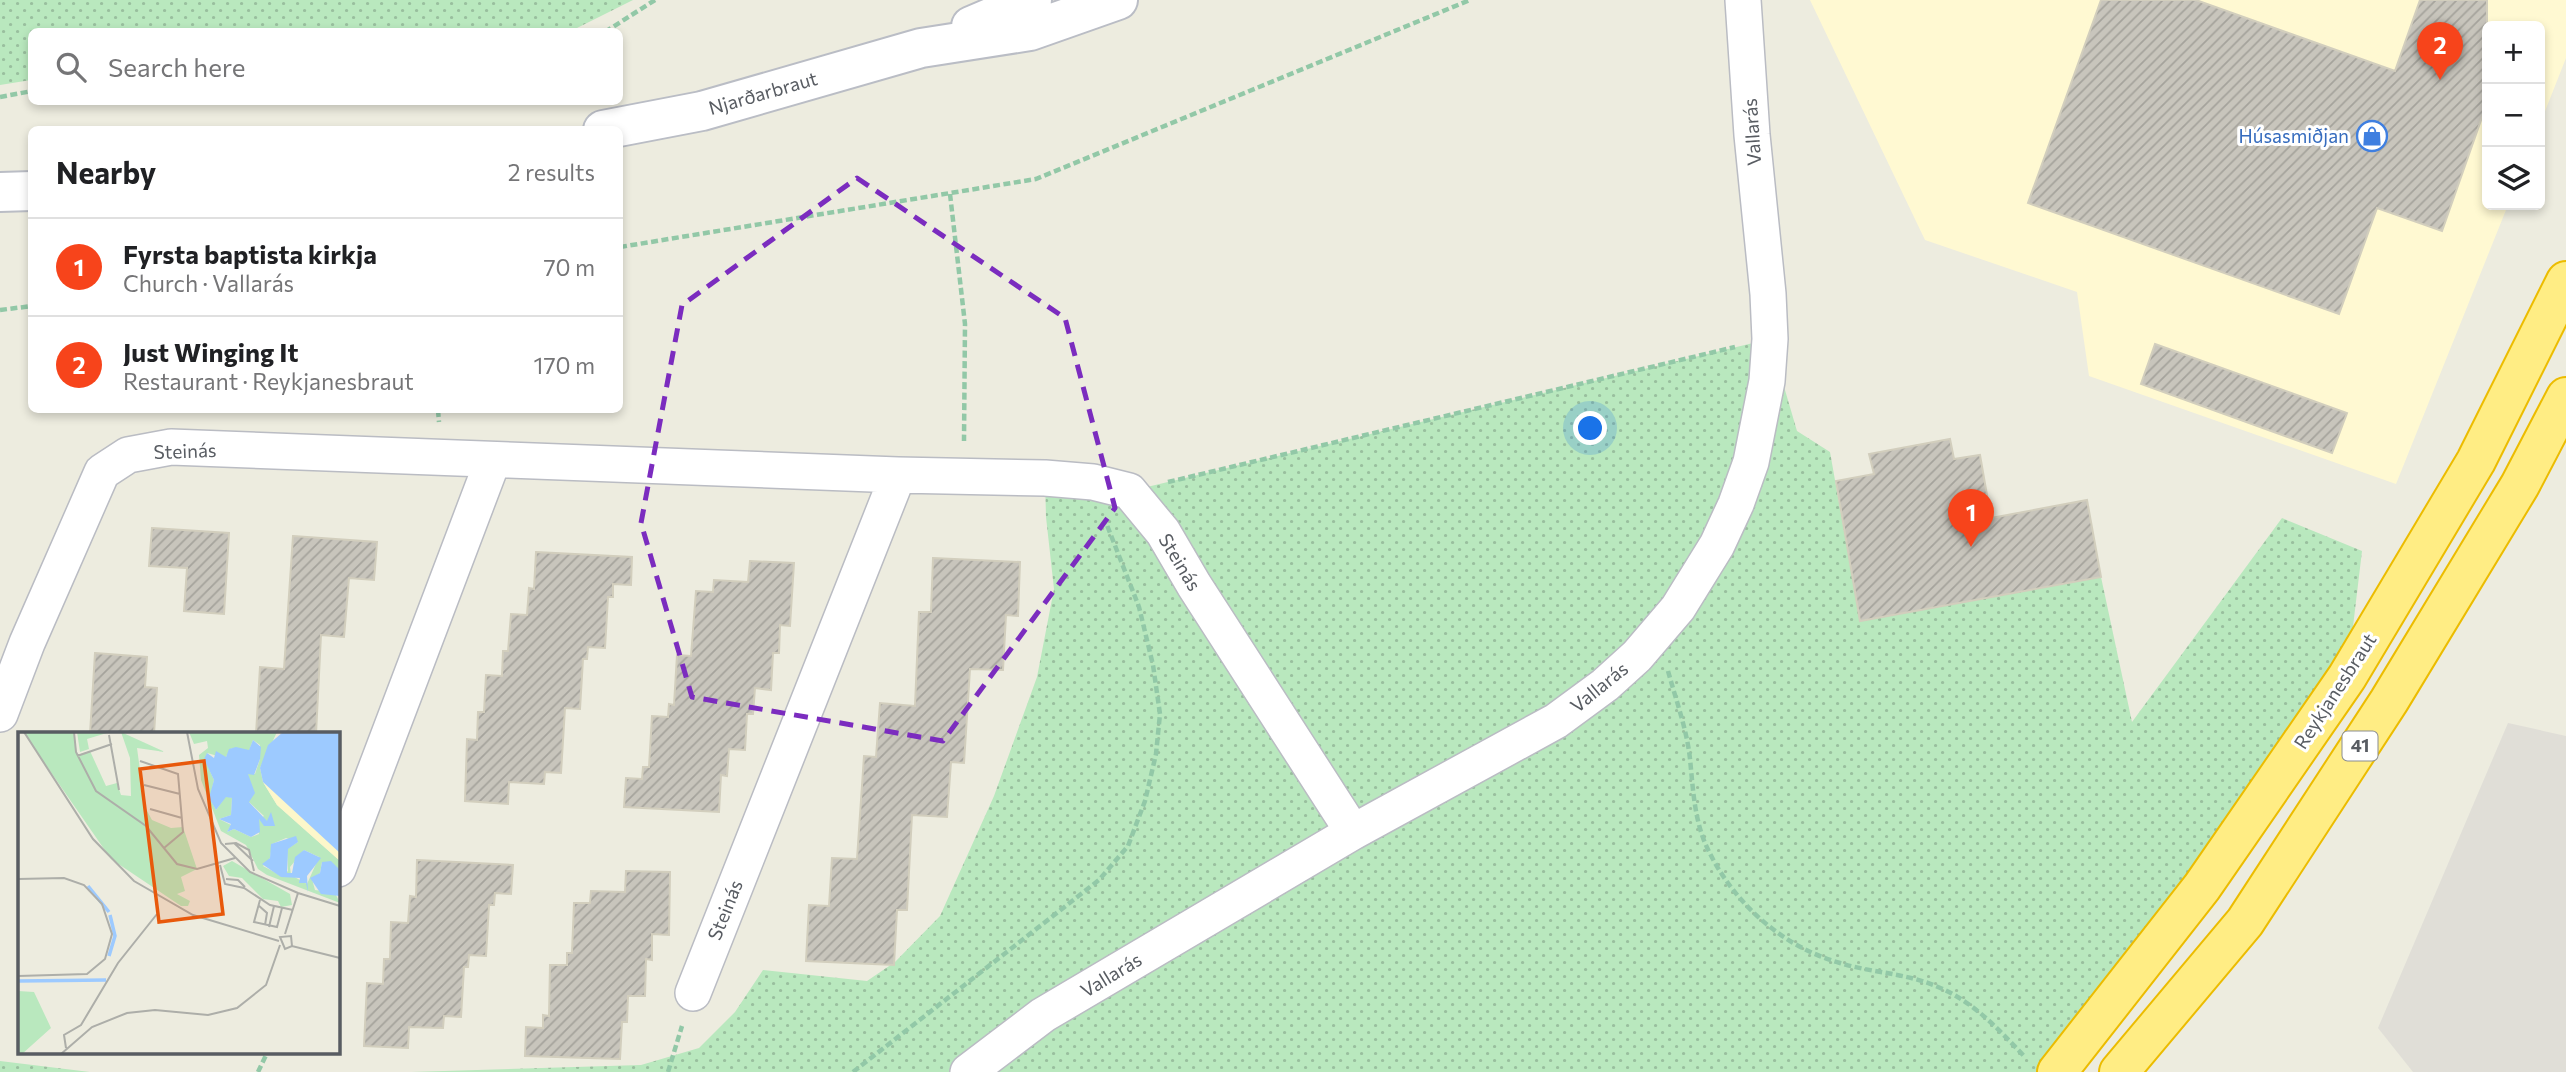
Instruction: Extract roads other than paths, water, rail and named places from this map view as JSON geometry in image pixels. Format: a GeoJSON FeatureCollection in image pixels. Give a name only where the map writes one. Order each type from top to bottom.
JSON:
{"type":"FeatureCollection","features":[{"type":"Feature","properties":{"kind":"highway","name":"Reykjanesbraut"},"geometry":{"type":"LineString","coordinates":[[2041,1065],[2202,887],[2347,677],[2476,461],[2566,281]]}},
{"type":"Feature","properties":{"kind":"highway","name":"41"},"geometry":{"type":"LineString","coordinates":[[2119,1072],[2245,922],[2389,701],[2520,485],[2566,397]]}},
{"type":"Feature","properties":{"kind":"main road","name":"Njarðarbraut"},"geometry":{"type":"LineString","coordinates":[[921,48],[1032,0]]}},
{"type":"Feature","properties":{"kind":"main road","name":"Njarðarbraut"},"geometry":{"type":"LineString","coordinates":[[623,126],[702,111],[921,48],[1030,31],[1118,0]]}},
{"type":"Feature","properties":{"kind":"main road"},"geometry":{"type":"LineString","coordinates":[[0,192],[28,191]]}},
{"type":"Feature","properties":{"kind":"street","name":"Vallarás"},"geometry":{"type":"LineString","coordinates":[[968,1072],[1043,1015],[1353,832],[1556,721],[1605,685],[1659,632],[1699,577],[1736,504],[1751,462],[1761,422],[1770,339],[1752,135],[1744,0]]}},
{"type":"Feature","properties":{"kind":"street","name":"Steinás"},"geometry":{"type":"LineString","coordinates":[[0,714],[27,643],[102,472],[128,455],[171,447],[898,475],[1045,478],[1093,482],[1129,491],[1163,532],[1353,832]]}},
{"type":"Feature","properties":{"kind":"street"},"geometry":{"type":"LineString","coordinates":[[340,864],[493,460]]}},
{"type":"Feature","properties":{"kind":"street","name":"Steinás"},"geometry":{"type":"LineString","coordinates":[[693,992],[898,475]]}},
{"type":"Feature","properties":{"kind":"place","name":"Just Winging It"},"geometry":{"type":"Point","coordinates":[2440,80]}},
{"type":"Feature","properties":{"kind":"place","name":"Húsasmiðjan"},"geometry":{"type":"Point","coordinates":[2372,136]}},
{"type":"Feature","properties":{"kind":"place","name":"Fyrsta baptista kirkja"},"geometry":{"type":"Point","coordinates":[1971,547]}}]}
